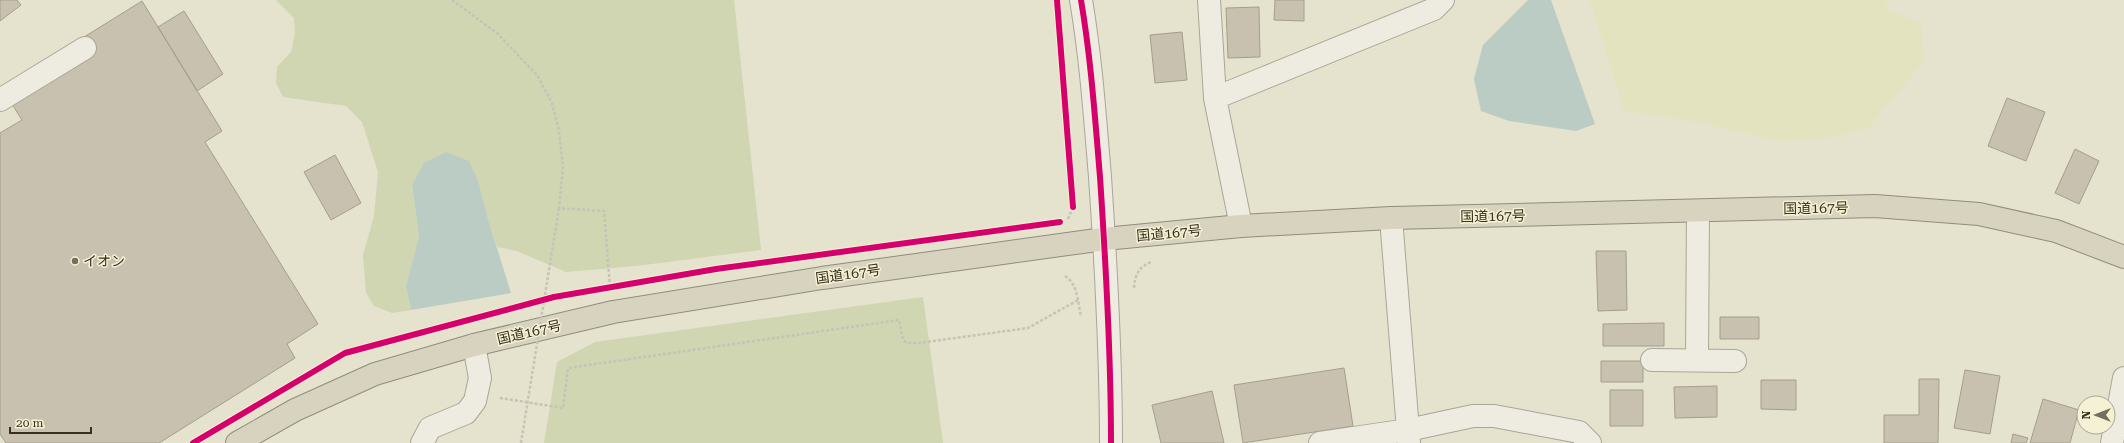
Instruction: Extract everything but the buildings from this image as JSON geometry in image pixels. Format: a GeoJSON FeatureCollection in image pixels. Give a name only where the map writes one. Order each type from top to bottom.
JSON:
{"type":"FeatureCollection","features":[{"type":"Feature","properties":{"kind":"highway","name":"国道167号"},"geometry":{"type":"LineString","coordinates":[[237,443],[295,410],[375,374],[474,345],[613,312],[822,278],[1104,239],[1241,226],[1391,218],[1876,206],[1979,214],[2056,231],[2124,257]]}},
{"type":"Feature","properties":{"kind":"street"},"geometry":{"type":"LineString","coordinates":[[1082,0],[1090,55],[1104,239],[1111,379],[1111,443]]}},
{"type":"Feature","properties":{"kind":"street"},"geometry":{"type":"LineString","coordinates":[[1209,0],[1215,98],[1241,226]]}},
{"type":"Feature","properties":{"kind":"street"},"geometry":{"type":"LineString","coordinates":[[1215,98],[1434,9],[1443,0]]}},
{"type":"Feature","properties":{"kind":"street"},"geometry":{"type":"LineString","coordinates":[[0,100],[85,48]]}},
{"type":"Feature","properties":{"kind":"street"},"geometry":{"type":"LineString","coordinates":[[1697,360],[1698,211]]}},
{"type":"Feature","properties":{"kind":"street"},"geometry":{"type":"LineString","coordinates":[[1391,218],[1408,437]]}},
{"type":"Feature","properties":{"kind":"street"},"geometry":{"type":"LineString","coordinates":[[422,443],[430,428],[466,413],[476,402],[480,378],[474,345]]}},
{"type":"Feature","properties":{"kind":"street"},"geometry":{"type":"LineString","coordinates":[[1652,360],[1734,361]]}},
{"type":"Feature","properties":{"kind":"street"},"geometry":{"type":"LineString","coordinates":[[2112,443],[2124,378]]}},
{"type":"Feature","properties":{"kind":"street"},"geometry":{"type":"LineString","coordinates":[[1320,443],[1408,437],[1473,416],[1494,416],[1579,432],[1590,443]]}},
{"type":"Feature","properties":{"kind":"path"},"geometry":{"type":"LineString","coordinates":[[452,0],[497,33],[536,75],[552,103],[559,132],[564,167],[559,208],[521,443]]}},
{"type":"Feature","properties":{"kind":"path"},"geometry":{"type":"LineString","coordinates":[[1067,220],[1073,207]]}},
{"type":"Feature","properties":{"kind":"path"},"geometry":{"type":"LineString","coordinates":[[559,208],[604,211],[610,287]]}},
{"type":"Feature","properties":{"kind":"path"},"geometry":{"type":"LineString","coordinates":[[1134,288],[1135,277],[1141,266],[1152,262]]}},
{"type":"Feature","properties":{"kind":"path"},"geometry":{"type":"LineString","coordinates":[[478,394],[563,408],[568,368],[899,320],[903,340],[907,343],[1028,328],[1078,300],[1071,279],[1065,276]]}},
{"type":"Feature","properties":{"kind":"green space"},"geometry":{"type":"Polygon","coordinates":[[[276,0],[734,0],[761,250],[636,266],[566,272],[517,251],[497,247],[487,216],[412,185],[419,236],[406,286],[411,310],[392,313],[374,306],[366,293],[363,255],[374,216],[378,172],[362,122],[346,106],[283,97],[276,83],[277,67],[291,52],[295,33],[294,18],[276,0]]]}},
{"type":"Feature","properties":{"kind":"green space"},"geometry":{"type":"Polygon","coordinates":[[[1590,0],[1885,0],[1889,10],[1921,23],[1924,61],[1869,127],[1835,137],[1785,142],[1687,120],[1624,111],[1590,0]]]}},
{"type":"Feature","properties":{"kind":"green space"},"geometry":{"type":"Polygon","coordinates":[[[923,297],[943,443],[544,443],[557,362],[595,342],[923,297]]]}},
{"type":"Feature","properties":{"kind":"shaded area"},"geometry":{"type":"Polygon","coordinates":[[[1528,0],[1551,0],[1595,124],[1576,131],[1509,121],[1481,111],[1474,79],[1483,45],[1528,0]]]}},
{"type":"Feature","properties":{"kind":"shaded area"},"geometry":{"type":"Polygon","coordinates":[[[446,152],[469,161],[478,181],[487,216],[511,293],[411,310],[406,286],[419,236],[412,185],[424,163],[446,152]]]}},
{"type":"Feature","properties":{"kind":"cycle path"},"geometry":{"type":"LineString","coordinates":[[1057,0],[1073,207]]}},
{"type":"Feature","properties":{"kind":"cycle path"},"geometry":{"type":"LineString","coordinates":[[1081,0],[1090,66],[1100,177],[1108,310],[1111,443]]}},
{"type":"Feature","properties":{"kind":"cycle path"},"geometry":{"type":"LineString","coordinates":[[193,443],[345,353],[554,297],[716,269],[1060,222]]}},
{"type":"Feature","properties":{"kind":"place","name":"イオン"},"geometry":{"type":"Point","coordinates":[75,261]}}]}
